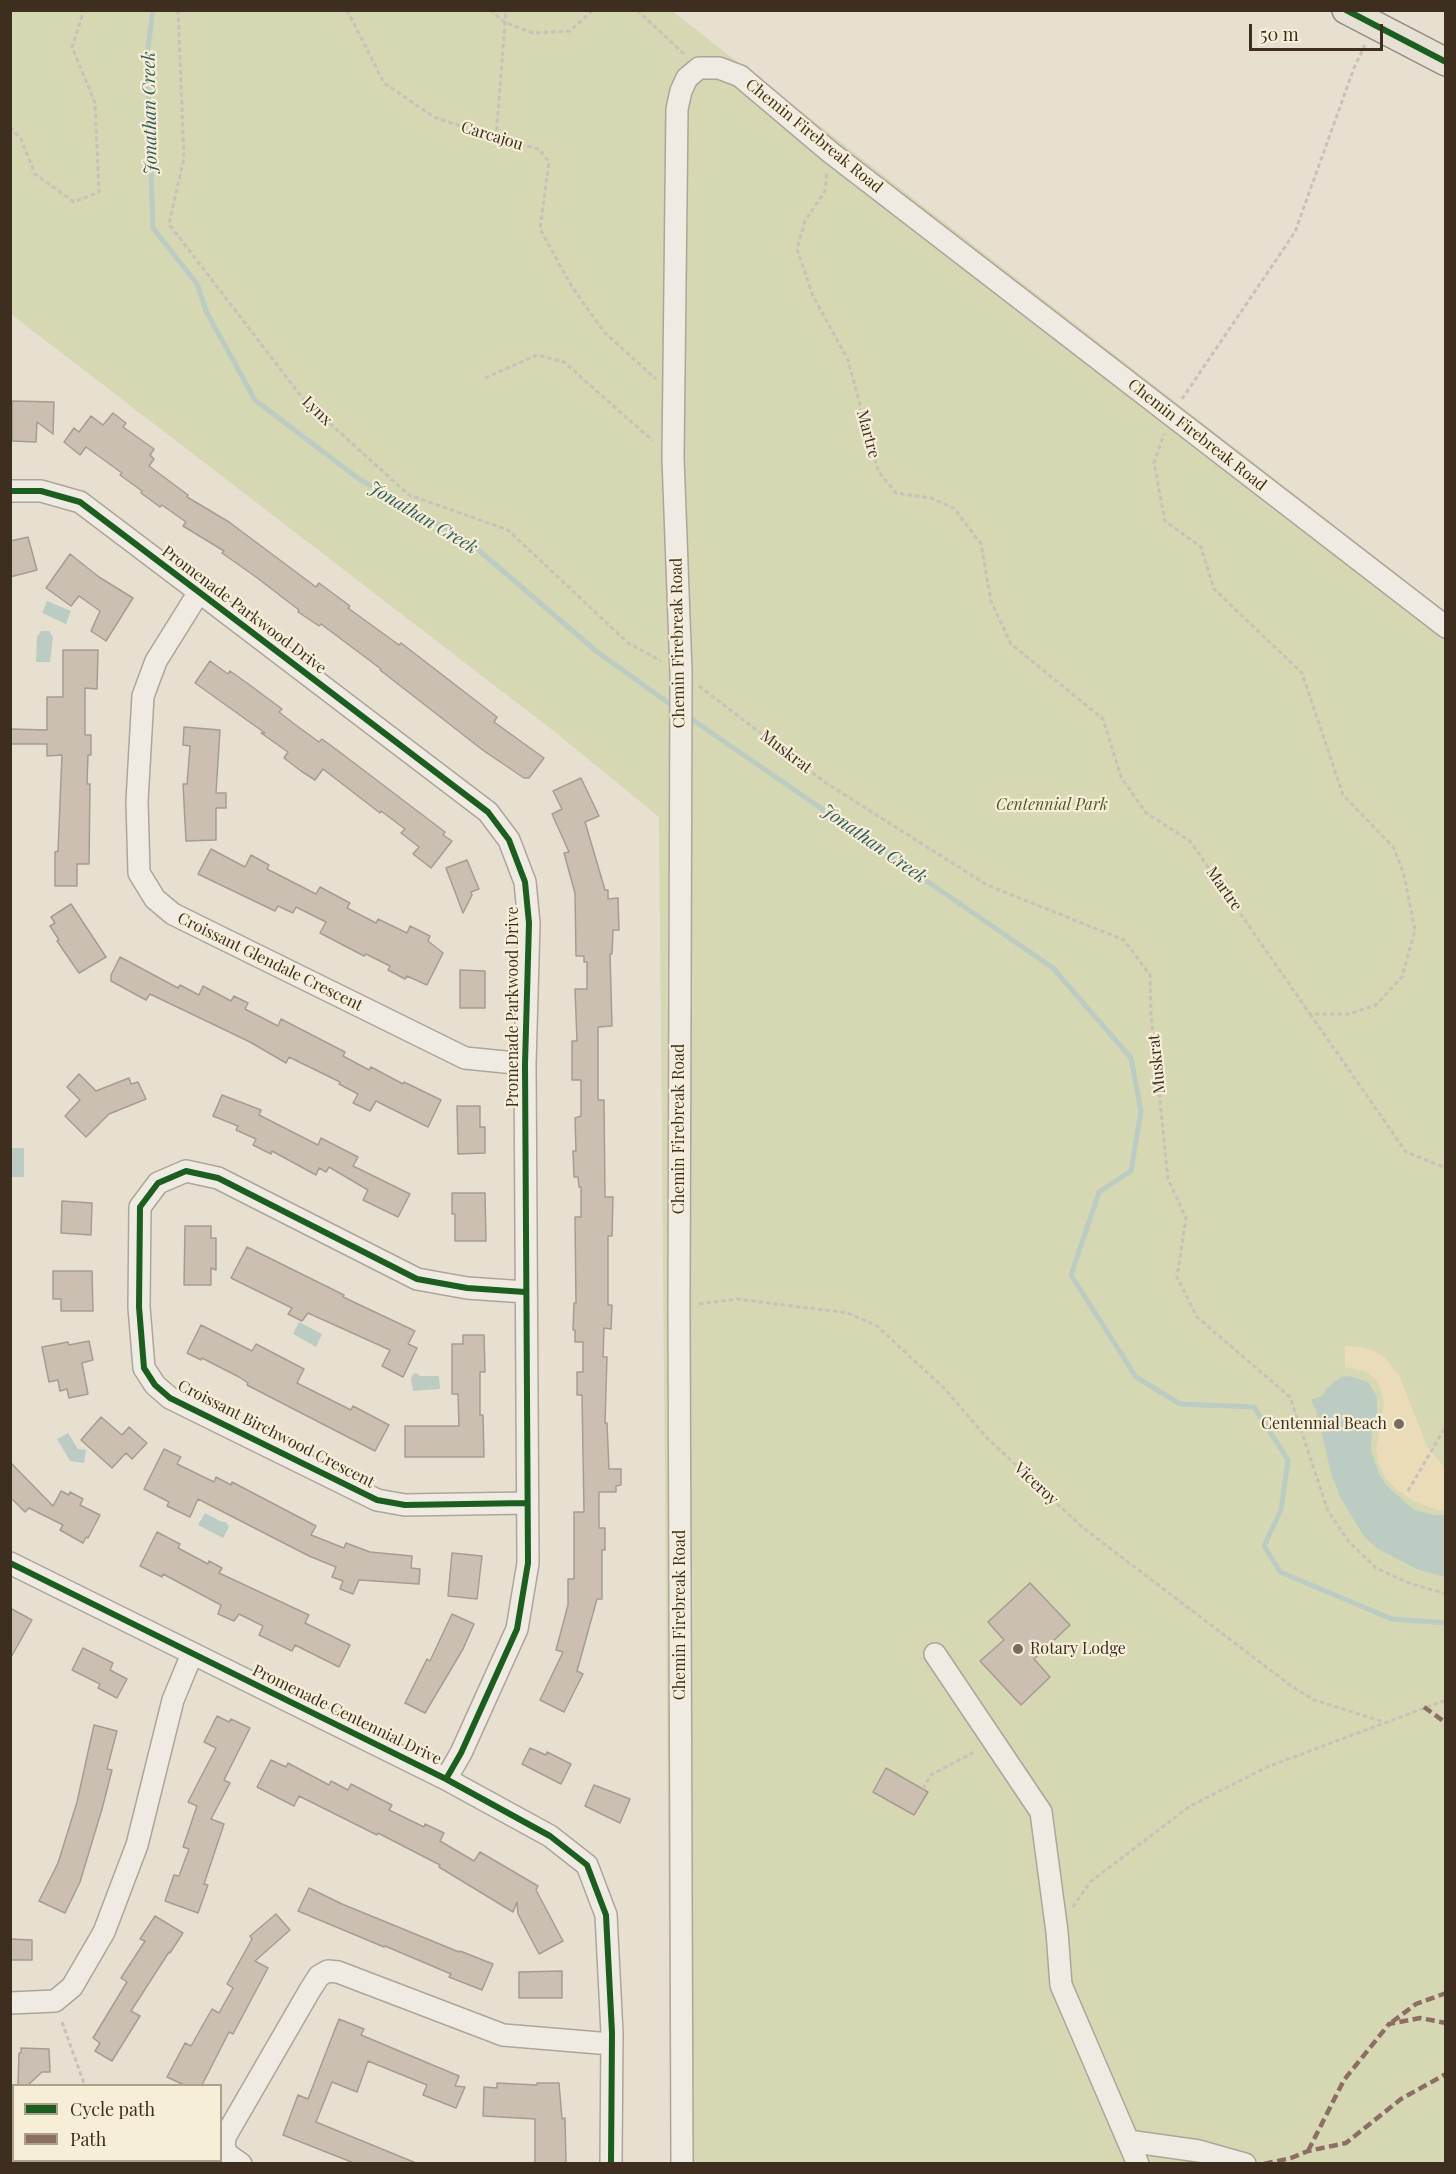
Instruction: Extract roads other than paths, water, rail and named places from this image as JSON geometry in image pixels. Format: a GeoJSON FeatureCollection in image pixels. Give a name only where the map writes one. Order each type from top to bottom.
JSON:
{"type":"FeatureCollection","features":[{"type":"Feature","properties":{"kind":"main road"},"geometry":{"type":"LineString","coordinates":[[1347,10],[1446,62]]}},
{"type":"Feature","properties":{"kind":"street","name":"Chemin Firebreak Road"},"geometry":{"type":"LineString","coordinates":[[682,2163],[679,1306],[681,672],[673,458],[677,109],[687,78],[699,68],[718,68],[740,76],[830,152],[1446,627]]}},
{"type":"Feature","properties":{"kind":"street","name":"Promenade Parkwood Drive"},"geometry":{"type":"LineString","coordinates":[[10,491],[41,491],[80,502],[200,592],[488,812],[509,840],[525,882],[529,923],[525,1064],[528,1563],[517,1629],[461,1753],[446,1779]]}},
{"type":"Feature","properties":{"kind":"street","name":"Croissant Glendale Crescent"},"geometry":{"type":"LineString","coordinates":[[200,592],[156,661],[143,696],[137,801],[139,873],[155,899],[173,914],[465,1058],[525,1064]]}},
{"type":"Feature","properties":{"kind":"street","name":"Croissant Birchwood Crescent"},"geometry":{"type":"LineString","coordinates":[[525,1292],[467,1288],[417,1280],[218,1178],[186,1171],[158,1183],[140,1206],[139,1307],[144,1368],[154,1385],[170,1398],[377,1500],[405,1505],[527,1503]]}},
{"type":"Feature","properties":{"kind":"street","name":"Promenade Centennial Drive"},"geometry":{"type":"LineString","coordinates":[[10,1563],[446,1779],[550,1836],[587,1864],[606,1915],[612,2044],[610,2163]]}},
{"type":"Feature","properties":{"kind":"street"},"geometry":{"type":"LineString","coordinates":[[10,2003],[55,2001],[72,1987],[104,1932],[137,1845],[173,1700],[192,1654]]}},
{"type":"Feature","properties":{"kind":"street"},"geometry":{"type":"LineString","coordinates":[[935,1654],[1041,1812],[1057,1932],[1061,1985],[1138,2163]]}},
{"type":"Feature","properties":{"kind":"street"},"geometry":{"type":"LineString","coordinates":[[241,2163],[227,2154],[224,2146],[225,2138],[310,1990],[319,1976],[328,1971],[338,1972],[503,2035],[612,2044]]}},
{"type":"Feature","properties":{"kind":"street"},"geometry":{"type":"LineString","coordinates":[[1128,2141],[1199,2151],[1245,2163]]}},
{"type":"Feature","properties":{"kind":"waterway","name":"Jonathan Creek"},"geometry":{"type":"LineString","coordinates":[[153,10],[147,56],[153,228],[197,284],[207,313],[255,400],[359,479],[468,541],[596,651],[674,707]]}},
{"type":"Feature","properties":{"kind":"waterway","name":"Jonathan Creek"},"geometry":{"type":"LineString","coordinates":[[687,716],[1053,968],[1131,1058],[1141,1111],[1131,1171],[1099,1192],[1071,1275],[1136,1377],[1180,1404],[1254,1407],[1288,1460],[1281,1510],[1264,1546],[1280,1572],[1392,1619],[1446,1623]]}},
{"type":"Feature","properties":{"kind":"place","name":"Centennial Beach"},"geometry":{"type":"Point","coordinates":[1399,1424]}},
{"type":"Feature","properties":{"kind":"place","name":"Rotary Lodge"},"geometry":{"type":"Point","coordinates":[1018,1649]}},
{"type":"Feature","properties":{"kind":"park label","name":"Centennial Park"},"geometry":{"type":"Point","coordinates":[1052,805]}}]}
